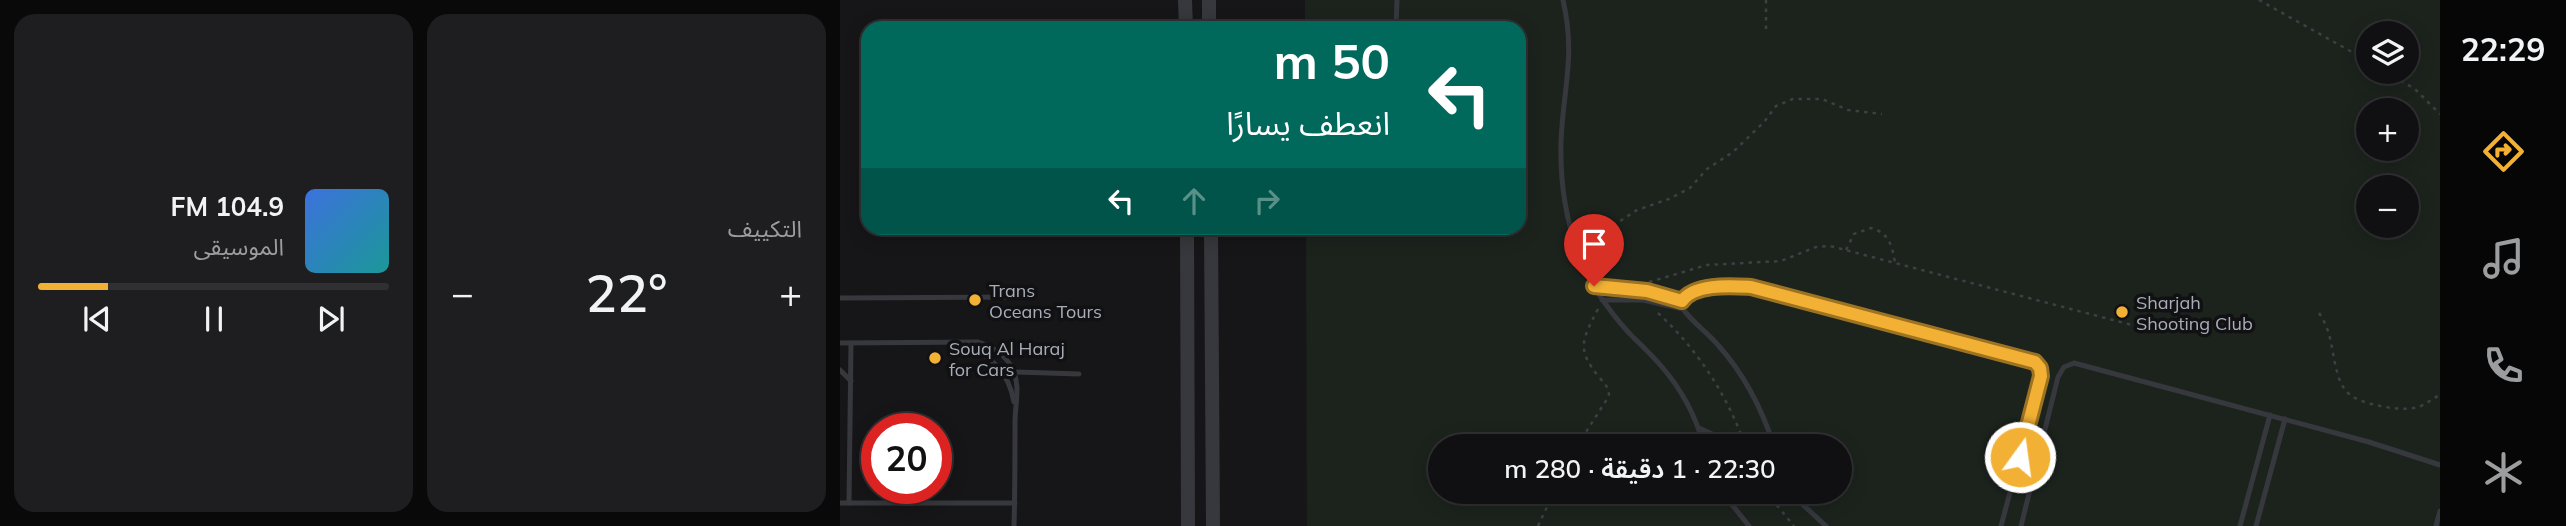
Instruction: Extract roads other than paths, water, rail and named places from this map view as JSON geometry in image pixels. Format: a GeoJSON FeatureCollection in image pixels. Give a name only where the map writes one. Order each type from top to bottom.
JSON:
{"type":"FeatureCollection","features":[{"type":"Feature","properties":{"kind":"street"},"geometry":{"type":"LineString","coordinates":[[1185,0],[1186,21]]}},
{"type":"Feature","properties":{"kind":"street"},"geometry":{"type":"LineString","coordinates":[[1209,0],[1209,21]]}},
{"type":"Feature","properties":{"kind":"street"},"geometry":{"type":"LineString","coordinates":[[1187,235],[1188,526]]}},
{"type":"Feature","properties":{"kind":"street"},"geometry":{"type":"LineString","coordinates":[[1211,235],[1213,526]]}},
{"type":"Feature","properties":{"kind":"lane"},"geometry":{"type":"LineString","coordinates":[[1396,21],[1397,0]]}},
{"type":"Feature","properties":{"kind":"lane"},"geometry":{"type":"LineString","coordinates":[[1563,0],[1569,27],[1570,55],[1561,139],[1561,168],[1565,205],[1578,251],[1602,300],[1670,377],[1689,406],[1701,434]]}},
{"type":"Feature","properties":{"kind":"lane"},"geometry":{"type":"LineString","coordinates":[[1594,286],[1630,288],[1682,301]]}},
{"type":"Feature","properties":{"kind":"lane"},"geometry":{"type":"LineString","coordinates":[[1682,301],[1689,294],[1703,290],[1727,286],[1751,287],[2035,362],[2040,368],[2041,376],[2001,526]]}},
{"type":"Feature","properties":{"kind":"lane"},"geometry":{"type":"LineString","coordinates":[[840,298],[1019,298]]}},
{"type":"Feature","properties":{"kind":"lane"},"geometry":{"type":"LineString","coordinates":[[1602,300],[1643,300],[1683,309],[1721,348],[1744,378],[1761,410],[1770,434]]}},
{"type":"Feature","properties":{"kind":"lane"},"geometry":{"type":"LineString","coordinates":[[1682,301],[1683,309]]}},
{"type":"Feature","properties":{"kind":"lane"},"geometry":{"type":"LineString","coordinates":[[840,344],[967,342],[989,345],[1006,359],[1014,372],[1018,389],[1015,411],[1014,526]]}},
{"type":"Feature","properties":{"kind":"lane"},"geometry":{"type":"LineString","coordinates":[[949,343],[974,349],[995,364],[1010,385],[1015,411]]}},
{"type":"Feature","properties":{"kind":"lane"},"geometry":{"type":"LineString","coordinates":[[849,503],[851,344]]}},
{"type":"Feature","properties":{"kind":"lane"},"geometry":{"type":"LineString","coordinates":[[2021,526],[2060,372],[2074,363],[2369,442],[2440,465]]}},
{"type":"Feature","properties":{"kind":"lane"},"geometry":{"type":"LineString","coordinates":[[840,370],[851,381]]}},
{"type":"Feature","properties":{"kind":"lane"},"geometry":{"type":"LineString","coordinates":[[1014,372],[1079,374]]}},
{"type":"Feature","properties":{"kind":"lane"},"geometry":{"type":"LineString","coordinates":[[2240,526],[2270,415]]}},
{"type":"Feature","properties":{"kind":"lane"},"geometry":{"type":"LineString","coordinates":[[2256,526],[2285,419]]}},
{"type":"Feature","properties":{"kind":"lane"},"geometry":{"type":"LineString","coordinates":[[1699,428],[1712,434]]}},
{"type":"Feature","properties":{"kind":"lane"},"geometry":{"type":"LineString","coordinates":[[840,480],[849,474]]}},
{"type":"Feature","properties":{"kind":"lane"},"geometry":{"type":"LineString","coordinates":[[840,503],[1014,503]]}},
{"type":"Feature","properties":{"kind":"lane"},"geometry":{"type":"LineString","coordinates":[[1732,504],[1749,526]]}},
{"type":"Feature","properties":{"kind":"lane"},"geometry":{"type":"LineString","coordinates":[[1802,504],[1826,526]]}},
{"type":"Feature","properties":{"kind":"lane"},"geometry":{"type":"LineString","coordinates":[[2436,526],[2440,511]]}},
{"type":"Feature","properties":{"kind":"place","name":"Trans Oceans Tours"},"geometry":{"type":"Point","coordinates":[975,300]}},
{"type":"Feature","properties":{"kind":"place","name":"Sharjah Shooting Club"},"geometry":{"type":"Point","coordinates":[2122,312]}},
{"type":"Feature","properties":{"kind":"place","name":"Souq Al Haraj for Cars"},"geometry":{"type":"Point","coordinates":[935,358]}}]}
